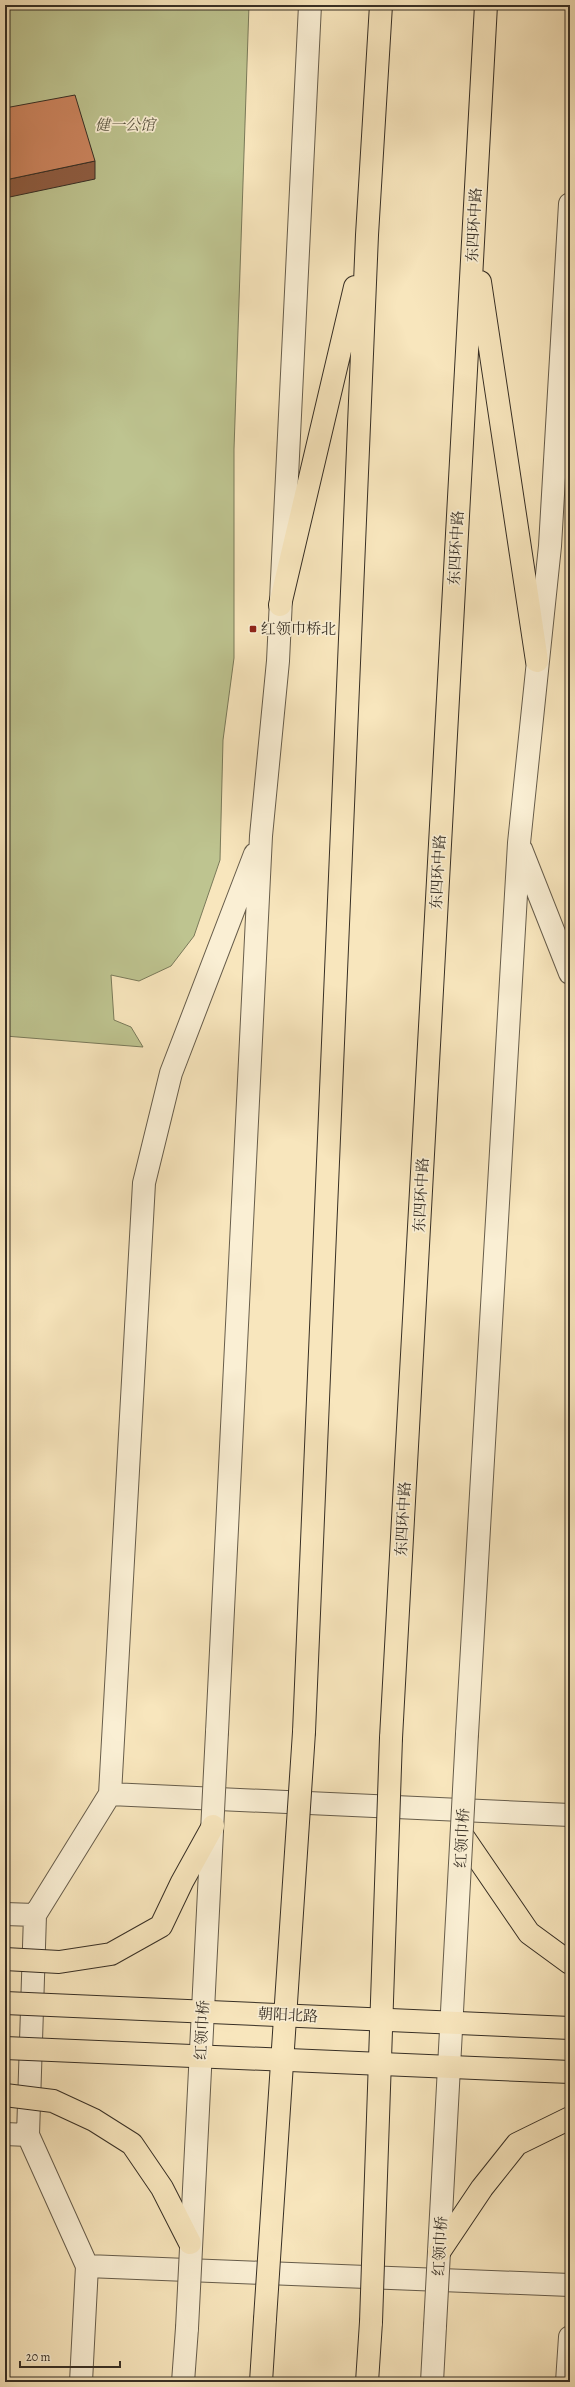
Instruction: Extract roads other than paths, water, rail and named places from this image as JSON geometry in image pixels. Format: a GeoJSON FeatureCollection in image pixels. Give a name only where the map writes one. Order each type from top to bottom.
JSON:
{"type":"FeatureCollection","features":[{"type":"Feature","properties":{"kind":"main road"},"geometry":{"type":"LineString","coordinates":[[261,2382],[304,1732],[367,235],[381,5]]}},
{"type":"Feature","properties":{"kind":"main road","name":"东四环中路"},"geometry":{"type":"LineString","coordinates":[[367,2382],[371,2322],[391,1738],[486,5]]}},
{"type":"Feature","properties":{"kind":"main road"},"geometry":{"type":"LineString","coordinates":[[280,605],[367,235]]}},
{"type":"Feature","properties":{"kind":"main road"},"geometry":{"type":"LineString","coordinates":[[473,236],[537,661]]}},
{"type":"Feature","properties":{"kind":"main road"},"geometry":{"type":"LineString","coordinates":[[5,1960],[59,1962],[112,1954],[161,1926],[182,1882],[213,1826]]}},
{"type":"Feature","properties":{"kind":"main road"},"geometry":{"type":"LineString","coordinates":[[462,1835],[529,1933],[570,1963]]}},
{"type":"Feature","properties":{"kind":"main road","name":"朝阳北路"},"geometry":{"type":"LineString","coordinates":[[5,2003],[570,2028]]}},
{"type":"Feature","properties":{"kind":"main road"},"geometry":{"type":"LineString","coordinates":[[5,2048],[570,2072]]}},
{"type":"Feature","properties":{"kind":"main road"},"geometry":{"type":"LineString","coordinates":[[5,2095],[53,2101],[94,2120],[132,2144],[162,2188],[190,2243]]}},
{"type":"Feature","properties":{"kind":"main road"},"geometry":{"type":"LineString","coordinates":[[439,2252],[482,2188],[517,2144],[570,2118]]}},
{"type":"Feature","properties":{"kind":"street"},"geometry":{"type":"LineString","coordinates":[[81,2382],[87,2266],[28,2135],[35,1915],[110,1794],[144,1183],[171,1073],[261,836],[278,661],[310,5]]}},
{"type":"Feature","properties":{"kind":"street"},"geometry":{"type":"LineString","coordinates":[[570,204],[550,546],[519,843],[570,973]]}},
{"type":"Feature","properties":{"kind":"street","name":"红领巾桥"},"geometry":{"type":"LineString","coordinates":[[183,2382],[213,1826],[261,836]]}},
{"type":"Feature","properties":{"kind":"street","name":"红领巾桥"},"geometry":{"type":"LineString","coordinates":[[432,2382],[519,843]]}},
{"type":"Feature","properties":{"kind":"street"},"geometry":{"type":"LineString","coordinates":[[110,1794],[570,1816]]}},
{"type":"Feature","properties":{"kind":"street"},"geometry":{"type":"LineString","coordinates":[[5,1914],[35,1915]]}},
{"type":"Feature","properties":{"kind":"street"},"geometry":{"type":"LineString","coordinates":[[5,2134],[28,2135]]}},
{"type":"Feature","properties":{"kind":"street"},"geometry":{"type":"LineString","coordinates":[[87,2266],[570,2285]]}},
{"type":"Feature","properties":{"kind":"street"},"geometry":{"type":"LineString","coordinates":[[568,2382],[570,2337]]}},
{"type":"Feature","properties":{"kind":"place","name":"红领巾桥北"},"geometry":{"type":"Point","coordinates":[253,629]}},
{"type":"Feature","properties":{"kind":"park label","name":"健一公馆"},"geometry":{"type":"Point","coordinates":[125,125]}}]}
